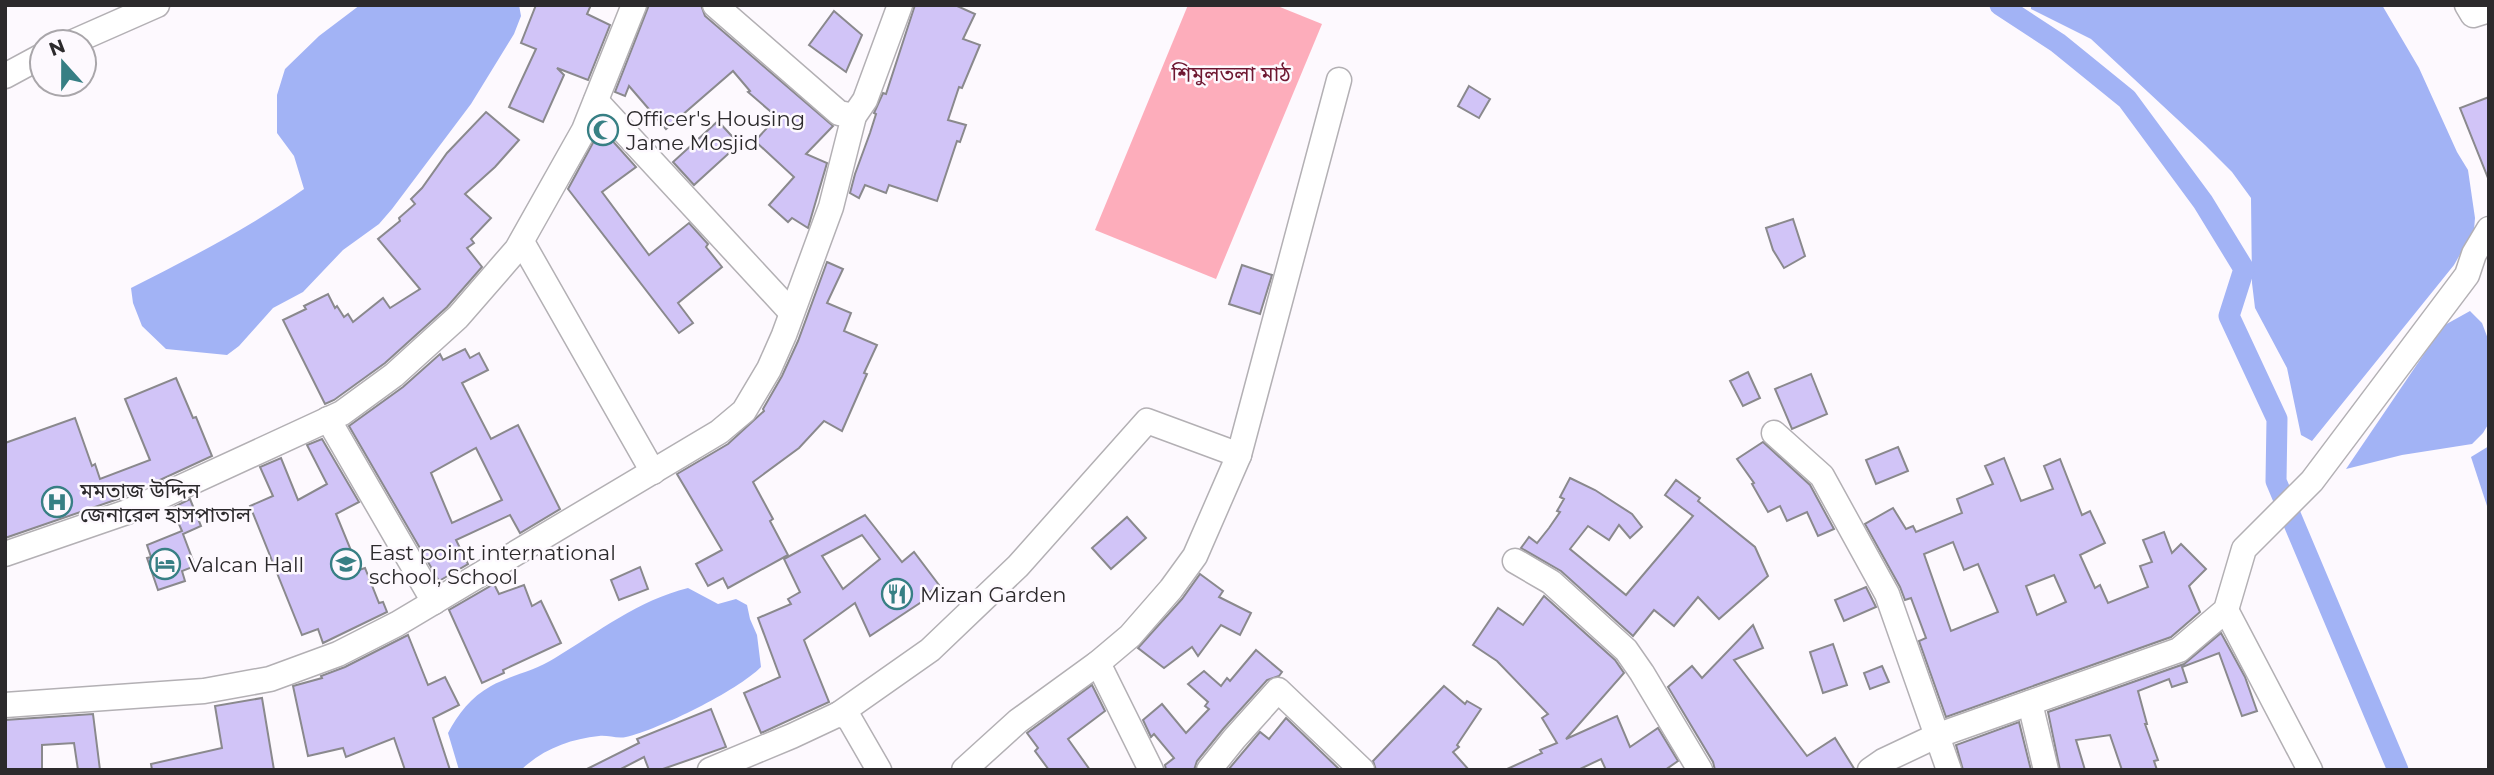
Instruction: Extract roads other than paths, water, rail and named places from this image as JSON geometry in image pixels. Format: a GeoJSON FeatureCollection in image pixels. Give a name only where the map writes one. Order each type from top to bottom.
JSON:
{"type":"FeatureCollection","features":[{"type":"Feature","properties":{"kind":"street"},"geometry":{"type":"LineString","coordinates":[[98,31],[157,5]]}},
{"type":"Feature","properties":{"kind":"street"},"geometry":{"type":"LineString","coordinates":[[5,554],[127,512],[342,413],[394,375],[449,326],[522,242],[584,130],[634,5]]}},
{"type":"Feature","properties":{"kind":"street"},"geometry":{"type":"LineString","coordinates":[[715,5],[839,113],[854,116]]}},
{"type":"Feature","properties":{"kind":"street"},"geometry":{"type":"LineString","coordinates":[[5,705],[204,691],[270,679],[338,654],[434,602],[719,432],[744,411],[769,369],[831,207],[854,116],[865,100],[900,5]]}},
{"type":"Feature","properties":{"kind":"street"},"geometry":{"type":"LineString","coordinates":[[2467,5],[2473,15],[2489,10]]}},
{"type":"Feature","properties":{"kind":"street"},"geometry":{"type":"LineString","coordinates":[[5,76],[28,64]]}},
{"type":"Feature","properties":{"kind":"street"},"geometry":{"type":"LineString","coordinates":[[964,770],[1018,721],[1098,663],[1130,636],[1171,589],[1195,555],[1239,455],[1339,80]]}},
{"type":"Feature","properties":{"kind":"street"},"geometry":{"type":"LineString","coordinates":[[596,101],[791,312]]}},
{"type":"Feature","properties":{"kind":"street"},"geometry":{"type":"LineString","coordinates":[[1870,770],[1936,736],[2179,650],[2226,610],[2244,549],[2312,481],[2467,275],[2474,254],[2489,229]]}},
{"type":"Feature","properties":{"kind":"street"},"geometry":{"type":"LineString","coordinates":[[522,242],[653,472]]}},
{"type":"Feature","properties":{"kind":"street"},"geometry":{"type":"LineString","coordinates":[[328,419],[434,602]]}},
{"type":"Feature","properties":{"kind":"street"},"geometry":{"type":"LineString","coordinates":[[710,770],[839,714],[930,650],[1018,566],[1147,421],[1239,455]]}},
{"type":"Feature","properties":{"kind":"street"},"geometry":{"type":"LineString","coordinates":[[1774,433],[1822,476],[1888,594],[1949,770]]}},
{"type":"Feature","properties":{"kind":"street"},"geometry":{"type":"LineString","coordinates":[[1515,561],[1551,582],[1626,650],[1643,673],[1700,770]]}},
{"type":"Feature","properties":{"kind":"street"},"geometry":{"type":"LineString","coordinates":[[2226,610],[2310,770]]}},
{"type":"Feature","properties":{"kind":"street"},"geometry":{"type":"LineString","coordinates":[[1098,663],[1151,770]]}},
{"type":"Feature","properties":{"kind":"street"},"geometry":{"type":"LineString","coordinates":[[1209,770],[1278,690],[1362,770]]}},
{"type":"Feature","properties":{"kind":"street"},"geometry":{"type":"LineString","coordinates":[[2030,703],[2046,770]]}},
{"type":"Feature","properties":{"kind":"street"},"geometry":{"type":"LineString","coordinates":[[839,714],[849,718],[879,770]]}},
{"type":"Feature","properties":{"kind":"water"},"geometry":{"type":"Polygon","coordinates":[[[360,5],[519,5],[521,16],[514,34],[471,104],[379,224],[343,250],[303,292],[273,308],[239,346],[227,355],[166,349],[142,326],[133,303],[131,288],[241,230],[304,189],[294,156],[277,133],[277,95],[285,69],[319,36],[360,5]]]}},
{"type":"Feature","properties":{"kind":"water"},"geometry":{"type":"Polygon","coordinates":[[[2031,5],[2382,5],[2419,68],[2457,152],[2468,170],[2475,218],[2474,230],[2454,265],[2312,441],[2301,435],[2287,368],[2255,308],[2251,198],[2232,172],[2205,145],[2091,39],[2031,9],[2031,5]]]}},
{"type":"Feature","properties":{"kind":"water"},"geometry":{"type":"Polygon","coordinates":[[[2470,311],[2482,323],[2488,339],[2489,423],[2483,433],[2472,444],[2402,455],[2346,469],[2443,326],[2470,311]]]}},
{"type":"Feature","properties":{"kind":"water"},"geometry":{"type":"Polygon","coordinates":[[[2489,446],[2489,512],[2471,457],[2489,446]]]}},
{"type":"Feature","properties":{"kind":"water"},"geometry":{"type":"Polygon","coordinates":[[[688,588],[718,604],[736,599],[747,605],[757,635],[761,667],[750,677],[697,708],[641,733],[623,737],[599,736],[567,743],[538,756],[521,770],[459,770],[448,733],[477,695],[499,682],[547,662],[653,600],[688,588]]]}},
{"type":"Feature","properties":{"kind":"waterway"},"geometry":{"type":"LineString","coordinates":[[2000,5],[2058,43],[2127,99],[2203,202],[2244,269],[2229,316],[2277,419],[2276,481],[2398,770]]}},
{"type":"Feature","properties":{"kind":"place","name":"Officer's Housing Jame Mosjid"},"geometry":{"type":"Point","coordinates":[603,130]}},
{"type":"Feature","properties":{"kind":"place","name":"মমতাজ উদ্দিন জেনারেল হাসপাতাল"},"geometry":{"type":"Point","coordinates":[57,502]}},
{"type":"Feature","properties":{"kind":"place","name":"Valcan Hall"},"geometry":{"type":"Point","coordinates":[165,564]}},
{"type":"Feature","properties":{"kind":"place","name":"East point international school, School"},"geometry":{"type":"Point","coordinates":[346,564]}},
{"type":"Feature","properties":{"kind":"place","name":"Mizan Garden"},"geometry":{"type":"Point","coordinates":[897,594]}},
{"type":"Feature","properties":{"kind":"park label","name":"শিমুলতলা মাঠ"},"geometry":{"type":"Point","coordinates":[1231,73]}}]}
